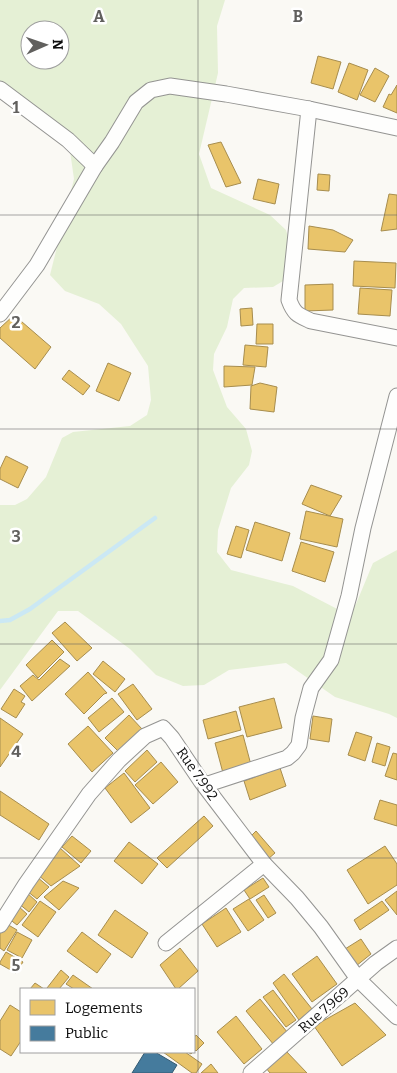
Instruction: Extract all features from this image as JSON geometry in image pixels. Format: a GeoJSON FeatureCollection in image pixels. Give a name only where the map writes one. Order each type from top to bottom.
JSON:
{"type":"FeatureCollection","features":[{"type":"Feature","properties":{"kind":"street"},"geometry":{"type":"LineString","coordinates":[[0,314],[37,264],[95,166],[136,102],[151,90],[170,86],[226,94],[397,128]]}},
{"type":"Feature","properties":{"kind":"street"},"geometry":{"type":"LineString","coordinates":[[0,89],[68,140],[95,166]]}},
{"type":"Feature","properties":{"kind":"street"},"geometry":{"type":"LineString","coordinates":[[309,109],[289,300],[293,311],[311,321],[397,338]]}},
{"type":"Feature","properties":{"kind":"street"},"geometry":{"type":"LineString","coordinates":[[205,785],[288,758],[299,745],[303,718],[311,688],[331,660],[349,596],[363,528],[397,396]]}},
{"type":"Feature","properties":{"kind":"street","name":"Rue 7.992"},"geometry":{"type":"LineString","coordinates":[[0,925],[26,884],[89,794],[119,760],[145,736],[163,728],[264,864],[297,898],[321,927],[358,979],[397,1017]]}},
{"type":"Feature","properties":{"kind":"street"},"geometry":{"type":"LineString","coordinates":[[166,943],[264,864]]}},
{"type":"Feature","properties":{"kind":"street","name":"Rue 7.969"},"geometry":{"type":"LineString","coordinates":[[251,1073],[376,963],[397,948]]}},
{"type":"Feature","properties":{"kind":"green space"},"geometry":{"type":"Polygon","coordinates":[[[0,0],[225,0],[217,26],[218,73],[199,154],[211,188],[270,215],[286,230],[290,244],[283,281],[273,287],[244,288],[233,299],[227,327],[214,354],[213,370],[227,407],[246,429],[252,451],[249,465],[231,488],[218,530],[217,552],[231,570],[293,586],[343,612],[356,604],[373,563],[397,550],[397,718],[335,697],[286,663],[229,670],[204,685],[183,686],[156,675],[130,649],[78,611],[58,611],[0,690],[0,505],[15,505],[27,499],[46,477],[62,438],[73,432],[130,426],[147,415],[151,400],[148,366],[121,324],[99,304],[65,291],[50,275],[74,179],[70,151],[0,88],[0,0]]]}},
{"type":"Feature","properties":{"kind":"building: Logements"},"geometry":{"type":"Polygon","coordinates":[[[318,56],[341,62],[333,89],[311,83],[318,56]]]}},
{"type":"Feature","properties":{"kind":"building: Logements"},"geometry":{"type":"Polygon","coordinates":[[[349,63],[368,70],[357,100],[338,92],[349,63]]]}},
{"type":"Feature","properties":{"kind":"building: Logements"},"geometry":{"type":"Polygon","coordinates":[[[375,68],[389,76],[375,102],[360,95],[375,68]]]}},
{"type":"Feature","properties":{"kind":"building: Logements"},"geometry":{"type":"Polygon","coordinates":[[[397,85],[397,113],[383,107],[389,94],[391,95],[397,85]]]}},
{"type":"Feature","properties":{"kind":"building: Logements"},"geometry":{"type":"Polygon","coordinates":[[[221,142],[241,183],[226,187],[208,145],[221,142]]]}},
{"type":"Feature","properties":{"kind":"building: Logements"},"geometry":{"type":"Polygon","coordinates":[[[318,174],[330,175],[329,191],[317,190],[318,174]]]}},
{"type":"Feature","properties":{"kind":"building: Logements"},"geometry":{"type":"Polygon","coordinates":[[[258,179],[279,184],[275,204],[253,199],[258,179]]]}},
{"type":"Feature","properties":{"kind":"building: Logements"},"geometry":{"type":"Polygon","coordinates":[[[389,194],[397,195],[397,229],[381,231],[389,194]]]}},
{"type":"Feature","properties":{"kind":"building: Logements"},"geometry":{"type":"Polygon","coordinates":[[[309,226],[333,230],[353,240],[345,252],[308,249],[309,226]]]}},
{"type":"Feature","properties":{"kind":"building: Logements"},"geometry":{"type":"Polygon","coordinates":[[[354,261],[396,263],[395,288],[353,286],[354,261]]]}},
{"type":"Feature","properties":{"kind":"building: Logements"},"geometry":{"type":"Polygon","coordinates":[[[333,284],[333,310],[305,311],[305,285],[333,284]]]}},
{"type":"Feature","properties":{"kind":"building: Logements"},"geometry":{"type":"Polygon","coordinates":[[[360,288],[392,290],[390,316],[358,314],[360,288]]]}},
{"type":"Feature","properties":{"kind":"building: Logements"},"geometry":{"type":"Polygon","coordinates":[[[252,308],[253,325],[241,326],[240,309],[252,308]]]}},
{"type":"Feature","properties":{"kind":"building: Logements"},"geometry":{"type":"Polygon","coordinates":[[[14,315],[51,347],[35,369],[0,338],[0,328],[14,315]]]}},
{"type":"Feature","properties":{"kind":"building: Logements"},"geometry":{"type":"Polygon","coordinates":[[[257,324],[273,324],[273,344],[256,344],[257,324]]]}},
{"type":"Feature","properties":{"kind":"building: Logements"},"geometry":{"type":"Polygon","coordinates":[[[245,345],[268,347],[266,367],[243,365],[245,345]]]}},
{"type":"Feature","properties":{"kind":"building: Logements"},"geometry":{"type":"Polygon","coordinates":[[[108,363],[131,373],[119,401],[96,391],[108,363]]]}},
{"type":"Feature","properties":{"kind":"building: Logements"},"geometry":{"type":"Polygon","coordinates":[[[224,366],[255,367],[252,385],[224,387],[224,366]]]}},
{"type":"Feature","properties":{"kind":"building: Logements"},"geometry":{"type":"Polygon","coordinates":[[[69,370],[90,386],[83,395],[62,379],[69,370]]]}},
{"type":"Feature","properties":{"kind":"building: Logements"},"geometry":{"type":"Polygon","coordinates":[[[260,383],[277,387],[274,412],[250,409],[251,386],[260,383]]]}},
{"type":"Feature","properties":{"kind":"building: Logements"},"geometry":{"type":"Polygon","coordinates":[[[6,456],[28,467],[18,488],[0,479],[0,469],[6,456]]]}},
{"type":"Feature","properties":{"kind":"building: Logements"},"geometry":{"type":"Polygon","coordinates":[[[311,485],[342,496],[330,516],[302,504],[311,485]]]}},
{"type":"Feature","properties":{"kind":"building: Logements"},"geometry":{"type":"Polygon","coordinates":[[[306,511],[343,519],[337,547],[300,539],[306,511]]]}},
{"type":"Feature","properties":{"kind":"building: Logements"},"geometry":{"type":"Polygon","coordinates":[[[255,522],[290,533],[282,561],[246,550],[255,522]]]}},
{"type":"Feature","properties":{"kind":"building: Logements"},"geometry":{"type":"Polygon","coordinates":[[[236,526],[249,530],[241,558],[227,554],[236,526]]]}},
{"type":"Feature","properties":{"kind":"building: Logements"},"geometry":{"type":"Polygon","coordinates":[[[301,542],[334,552],[325,582],[292,571],[301,542]]]}},
{"type":"Feature","properties":{"kind":"building: Logements"},"geometry":{"type":"Polygon","coordinates":[[[65,622],[92,648],[77,661],[52,633],[65,622]]]}},
{"type":"Feature","properties":{"kind":"building: Logements"},"geometry":{"type":"Polygon","coordinates":[[[52,640],[64,652],[38,678],[26,665],[52,640]]]}},
{"type":"Feature","properties":{"kind":"building: Logements"},"geometry":{"type":"Polygon","coordinates":[[[60,659],[70,666],[32,701],[20,686],[33,675],[39,680],[60,659]]]}},
{"type":"Feature","properties":{"kind":"building: Logements"},"geometry":{"type":"Polygon","coordinates":[[[103,661],[125,679],[115,692],[93,674],[103,661]]]}},
{"type":"Feature","properties":{"kind":"building: Logements"},"geometry":{"type":"Polygon","coordinates":[[[88,672],[107,693],[84,714],[65,694],[88,672]]]}},
{"type":"Feature","properties":{"kind":"building: Logements"},"geometry":{"type":"Polygon","coordinates":[[[133,684],[152,709],[137,720],[118,694],[133,684]]]}},
{"type":"Feature","properties":{"kind":"building: Logements"},"geometry":{"type":"Polygon","coordinates":[[[14,689],[25,696],[21,702],[25,704],[16,718],[1,709],[14,689]]]}},
{"type":"Feature","properties":{"kind":"building: Logements"},"geometry":{"type":"Polygon","coordinates":[[[112,698],[124,712],[99,732],[88,718],[112,698]]]}},
{"type":"Feature","properties":{"kind":"building: Logements"},"geometry":{"type":"Polygon","coordinates":[[[274,698],[282,728],[247,737],[239,707],[274,698]]]}},
{"type":"Feature","properties":{"kind":"building: Logements"},"geometry":{"type":"Polygon","coordinates":[[[236,711],[241,730],[208,739],[203,720],[236,711]]]}},
{"type":"Feature","properties":{"kind":"building: Logements"},"geometry":{"type":"Polygon","coordinates":[[[129,715],[142,729],[118,751],[105,738],[129,715]]]}},
{"type":"Feature","properties":{"kind":"building: Logements"},"geometry":{"type":"Polygon","coordinates":[[[313,716],[332,719],[329,742],[310,739],[313,716]]]}},
{"type":"Feature","properties":{"kind":"building: Logements"},"geometry":{"type":"Polygon","coordinates":[[[0,718],[23,734],[0,767],[0,718]]]}},
{"type":"Feature","properties":{"kind":"building: Logements"},"geometry":{"type":"Polygon","coordinates":[[[88,726],[113,753],[92,772],[68,744],[88,726]]]}},
{"type":"Feature","properties":{"kind":"building: Logements"},"geometry":{"type":"Polygon","coordinates":[[[356,732],[372,737],[365,761],[348,755],[356,732]]]}},
{"type":"Feature","properties":{"kind":"building: Logements"},"geometry":{"type":"Polygon","coordinates":[[[243,735],[251,765],[223,773],[215,743],[243,735]]]}},
{"type":"Feature","properties":{"kind":"building: Logements"},"geometry":{"type":"Polygon","coordinates":[[[377,743],[390,747],[385,766],[372,762],[377,743]]]}},
{"type":"Feature","properties":{"kind":"building: Logements"},"geometry":{"type":"Polygon","coordinates":[[[147,750],[157,762],[135,782],[125,771],[147,750]]]}},
{"type":"Feature","properties":{"kind":"building: Logements"},"geometry":{"type":"Polygon","coordinates":[[[393,753],[397,754],[397,780],[385,776],[393,753]]]}},
{"type":"Feature","properties":{"kind":"building: Logements"},"geometry":{"type":"Polygon","coordinates":[[[161,762],[178,782],[153,804],[135,785],[161,762]]]}},
{"type":"Feature","properties":{"kind":"building: Logements"},"geometry":{"type":"Polygon","coordinates":[[[280,768],[286,786],[250,800],[244,781],[280,768]]]}},
{"type":"Feature","properties":{"kind":"building: Logements"},"geometry":{"type":"Polygon","coordinates":[[[124,773],[150,808],[131,823],[105,788],[124,773]]]}},
{"type":"Feature","properties":{"kind":"building: Logements"},"geometry":{"type":"Polygon","coordinates":[[[0,791],[49,824],[39,840],[0,815],[0,791]]]}},
{"type":"Feature","properties":{"kind":"building: Logements"},"geometry":{"type":"Polygon","coordinates":[[[380,800],[397,805],[397,826],[374,819],[380,800]]]}},
{"type":"Feature","properties":{"kind":"building: Logements"},"geometry":{"type":"Polygon","coordinates":[[[204,816],[213,826],[167,868],[157,858],[204,816]]]}},
{"type":"Feature","properties":{"kind":"building: Logements"},"geometry":{"type":"Polygon","coordinates":[[[256,831],[275,853],[268,859],[251,836],[256,831]]]}},
{"type":"Feature","properties":{"kind":"building: Logements"},"geometry":{"type":"Polygon","coordinates":[[[72,836],[91,851],[81,863],[62,847],[72,836]]]}},
{"type":"Feature","properties":{"kind":"building: Logements"},"geometry":{"type":"Polygon","coordinates":[[[129,842],[158,864],[142,884],[114,861],[129,842]]]}},
{"type":"Feature","properties":{"kind":"building: Logements"},"geometry":{"type":"Polygon","coordinates":[[[385,846],[397,864],[397,885],[368,904],[347,870],[385,846]]]}},
{"type":"Feature","properties":{"kind":"building: Logements"},"geometry":{"type":"Polygon","coordinates":[[[60,848],[80,866],[51,886],[37,874],[60,848]]]}},
{"type":"Feature","properties":{"kind":"building: Logements"},"geometry":{"type":"Polygon","coordinates":[[[37,877],[49,887],[37,899],[27,891],[37,877]]]}},
{"type":"Feature","properties":{"kind":"building: Logements"},"geometry":{"type":"Polygon","coordinates":[[[263,878],[269,887],[250,899],[244,890],[263,878]]]}},
{"type":"Feature","properties":{"kind":"building: Logements"},"geometry":{"type":"Polygon","coordinates":[[[63,881],[79,888],[59,910],[44,897],[63,881]]]}},
{"type":"Feature","properties":{"kind":"building: Logements"},"geometry":{"type":"Polygon","coordinates":[[[397,891],[397,915],[385,900],[397,891]]]}},
{"type":"Feature","properties":{"kind":"building: Logements"},"geometry":{"type":"Polygon","coordinates":[[[26,892],[37,902],[29,912],[18,903],[26,892]]]}},
{"type":"Feature","properties":{"kind":"building: Logements"},"geometry":{"type":"Polygon","coordinates":[[[264,895],[276,913],[268,918],[256,900],[264,895]]]}},
{"type":"Feature","properties":{"kind":"building: Logements"},"geometry":{"type":"Polygon","coordinates":[[[249,899],[264,920],[248,931],[233,909],[249,899]]]}},
{"type":"Feature","properties":{"kind":"building: Logements"},"geometry":{"type":"Polygon","coordinates":[[[40,901],[56,912],[38,937],[22,925],[40,901]]]}},
{"type":"Feature","properties":{"kind":"building: Logements"},"geometry":{"type":"Polygon","coordinates":[[[382,901],[389,910],[360,930],[354,920],[382,901]]]}},
{"type":"Feature","properties":{"kind":"building: Logements"},"geometry":{"type":"Polygon","coordinates":[[[18,906],[27,914],[17,925],[8,918],[18,906]]]}},
{"type":"Feature","properties":{"kind":"building: Logements"},"geometry":{"type":"Polygon","coordinates":[[[226,908],[241,932],[217,947],[202,924],[226,908]]]}},
{"type":"Feature","properties":{"kind":"building: Logements"},"geometry":{"type":"Polygon","coordinates":[[[115,910],[148,933],[132,958],[98,935],[115,910]]]}},
{"type":"Feature","properties":{"kind":"building: Logements"},"geometry":{"type":"Polygon","coordinates":[[[5,923],[17,930],[4,951],[0,948],[0,931],[5,923]]]}},
{"type":"Feature","properties":{"kind":"building: Logements"},"geometry":{"type":"Polygon","coordinates":[[[17,932],[32,940],[22,958],[7,950],[17,932]]]}},
{"type":"Feature","properties":{"kind":"building: Logements"},"geometry":{"type":"Polygon","coordinates":[[[82,932],[111,954],[97,973],[67,951],[82,932]]]}},
{"type":"Feature","properties":{"kind":"building: Logements"},"geometry":{"type":"Polygon","coordinates":[[[361,939],[371,954],[356,966],[345,949],[361,939]]]}},
{"type":"Feature","properties":{"kind":"building: Logements"},"geometry":{"type":"Polygon","coordinates":[[[180,948],[198,971],[179,988],[175,988],[160,965],[180,948]]]}},
{"type":"Feature","properties":{"kind":"building: Logements"},"geometry":{"type":"Polygon","coordinates":[[[6,952],[23,962],[16,973],[0,964],[6,952]]]}},
{"type":"Feature","properties":{"kind":"building: Logements"},"geometry":{"type":"Polygon","coordinates":[[[317,956],[337,984],[312,1002],[292,974],[317,956]]]}},
{"type":"Feature","properties":{"kind":"building: Logements"},"geometry":{"type":"Polygon","coordinates":[[[61,970],[69,977],[60,988],[47,988],[61,970]]]}},
{"type":"Feature","properties":{"kind":"building: Logements"},"geometry":{"type":"Polygon","coordinates":[[[284,974],[312,1009],[299,1020],[273,983],[284,974]]]}},
{"type":"Feature","properties":{"kind":"building: Logements"},"geometry":{"type":"Polygon","coordinates":[[[73,975],[92,988],[72,988],[66,984],[73,975]]]}},
{"type":"Feature","properties":{"kind":"building: Logements"},"geometry":{"type":"Polygon","coordinates":[[[35,983],[42,988],[31,988],[35,983]]]}},
{"type":"Feature","properties":{"kind":"building: Logements"},"geometry":{"type":"Polygon","coordinates":[[[273,990],[296,1020],[286,1027],[263,997],[273,990]]]}},
{"type":"Feature","properties":{"kind":"building: Logements"},"geometry":{"type":"Polygon","coordinates":[[[260,999],[288,1033],[274,1045],[246,1011],[260,999]]]}},
{"type":"Feature","properties":{"kind":"building: Logements"},"geometry":{"type":"Polygon","coordinates":[[[355,1003],[386,1035],[342,1066],[314,1026],[355,1003]]]}},
{"type":"Feature","properties":{"kind":"building: Logements"},"geometry":{"type":"Polygon","coordinates":[[[10,1005],[20,1011],[20,1042],[11,1056],[0,1049],[0,1021],[10,1005]]]}},
{"type":"Feature","properties":{"kind":"building: Logements"},"geometry":{"type":"Polygon","coordinates":[[[236,1016],[262,1049],[244,1064],[217,1032],[236,1016]]]}},
{"type":"Feature","properties":{"kind":"building: Logements"},"geometry":{"type":"Polygon","coordinates":[[[196,1035],[204,1043],[196,1051],[195,1036],[196,1035]]]}},
{"type":"Feature","properties":{"kind":"building: Logements"},"geometry":{"type":"Polygon","coordinates":[[[285,1050],[307,1073],[270,1073],[266,1068],[285,1050]]]}},
{"type":"Feature","properties":{"kind":"building: Logements"},"geometry":{"type":"Polygon","coordinates":[[[164,1053],[186,1053],[202,1064],[196,1073],[192,1073],[164,1053]]]}},
{"type":"Feature","properties":{"kind":"building: Logements"},"geometry":{"type":"Polygon","coordinates":[[[211,1064],[218,1073],[201,1073],[211,1064]]]}},
{"type":"Feature","properties":{"kind":"building: Public"},"geometry":{"type":"Polygon","coordinates":[[[144,1053],[157,1053],[177,1065],[172,1073],[132,1073],[144,1053]]]}},
{"type":"Feature","properties":{"kind":"waterway"},"geometry":{"type":"LineString","coordinates":[[0,621],[10,620],[30,609],[155,518]]}}]}
